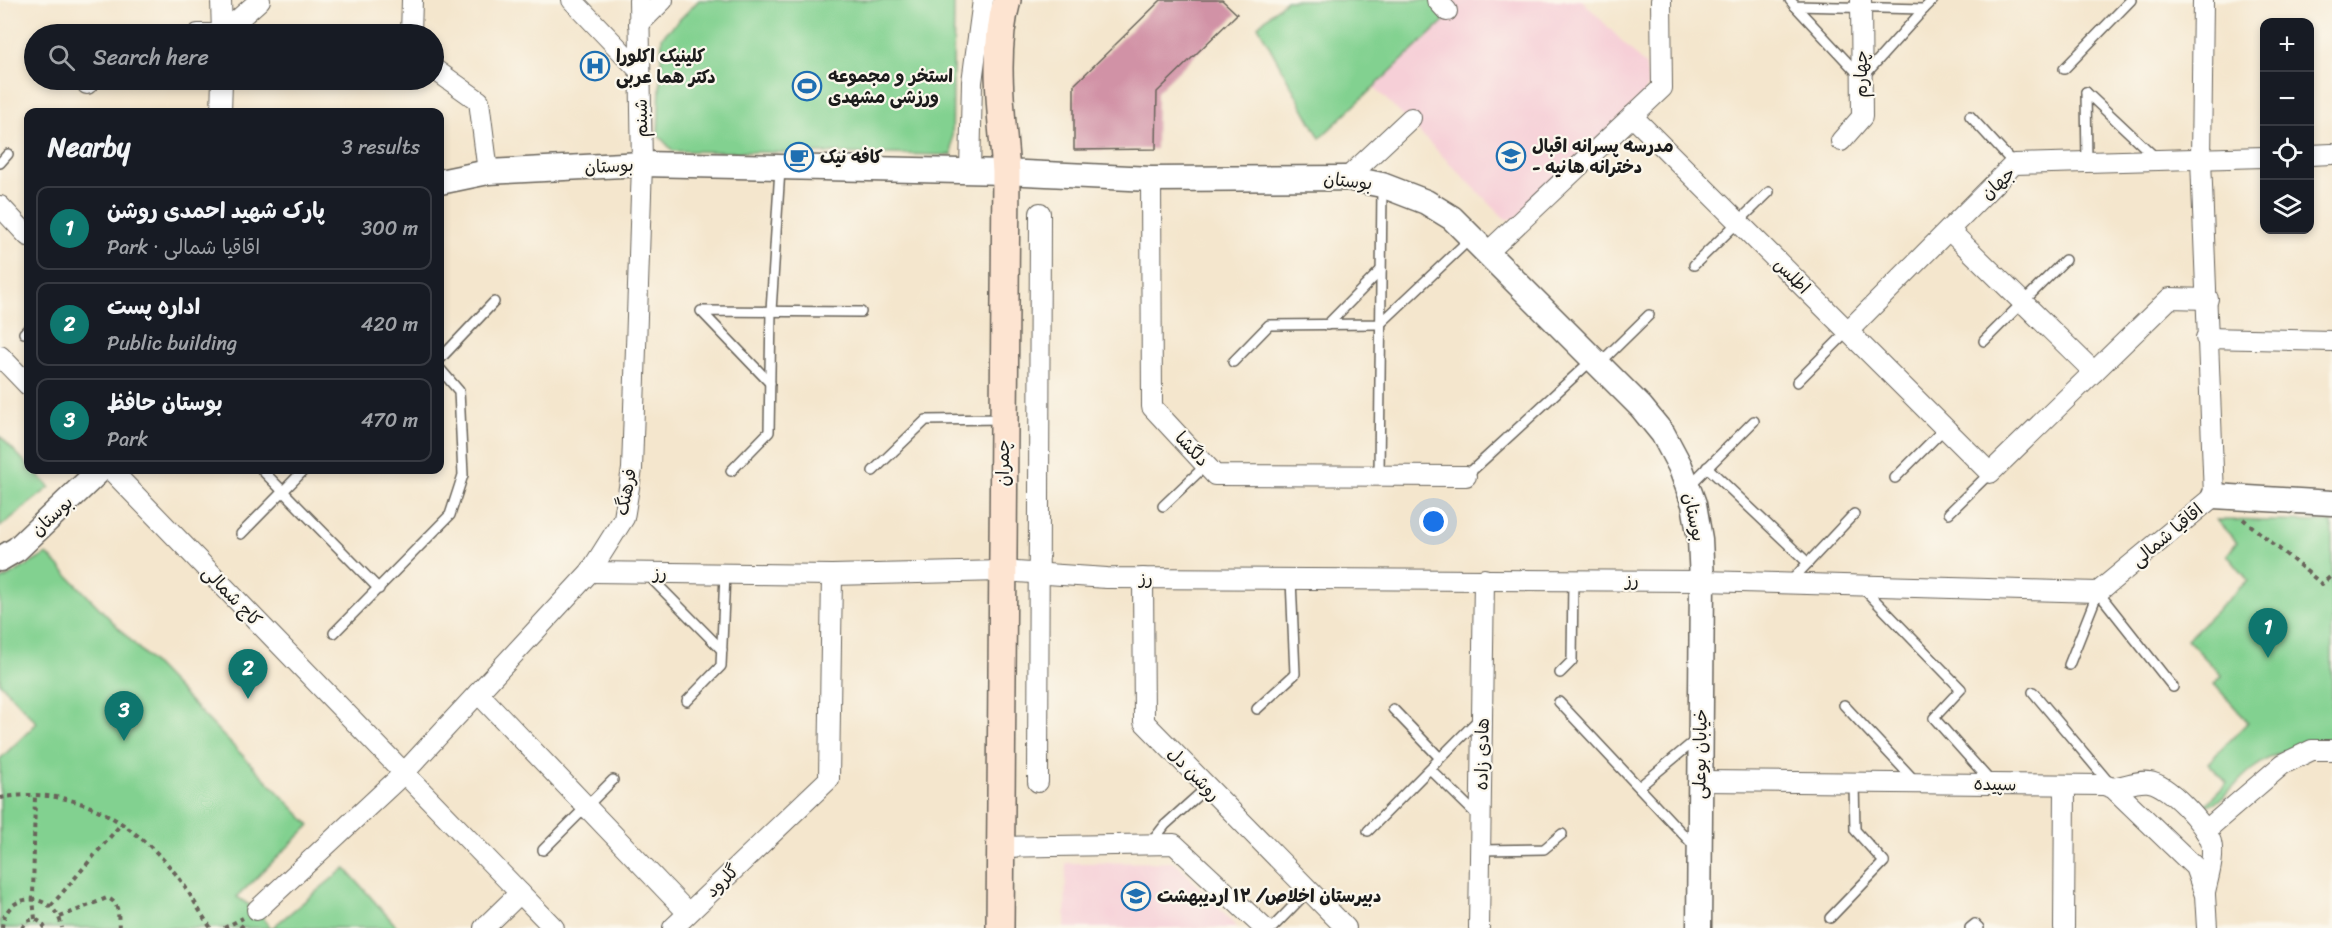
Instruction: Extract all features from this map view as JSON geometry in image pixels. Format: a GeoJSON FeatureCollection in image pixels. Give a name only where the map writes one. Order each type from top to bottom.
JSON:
{"type":"FeatureCollection","features":[{"type":"Feature","properties":{"kind":"main road","name":"چمران"},"geometry":{"type":"LineString","coordinates":[[999,928],[1006,172],[998,60],[1007,0]]}},
{"type":"Feature","properties":{"kind":"street"},"geometry":{"type":"LineString","coordinates":[[221,0],[222,24]]}},
{"type":"Feature","properties":{"kind":"street"},"geometry":{"type":"LineString","coordinates":[[233,24],[260,0]]}},
{"type":"Feature","properties":{"kind":"street"},"geometry":{"type":"LineString","coordinates":[[411,24],[412,0]]}},
{"type":"Feature","properties":{"kind":"street"},"geometry":{"type":"LineString","coordinates":[[572,0],[640,71]]}},
{"type":"Feature","properties":{"kind":"street","name":"شبنم"},"geometry":{"type":"LineString","coordinates":[[639,0],[642,164]]}},
{"type":"Feature","properties":{"kind":"street"},"geometry":{"type":"LineString","coordinates":[[639,24],[663,0]]}},
{"type":"Feature","properties":{"kind":"street"},"geometry":{"type":"LineString","coordinates":[[970,171],[972,82],[983,0]]}},
{"type":"Feature","properties":{"kind":"street"},"geometry":{"type":"LineString","coordinates":[[1480,244],[1632,116],[1662,87],[1661,0]]}},
{"type":"Feature","properties":{"kind":"street","name":"اقاقیا شمالی"},"geometry":{"type":"LineString","coordinates":[[2098,592],[2214,496],[2206,338],[2208,299],[2201,159],[2203,0]]}},
{"type":"Feature","properties":{"kind":"street","name":"چهارم"},"geometry":{"type":"LineString","coordinates":[[1841,141],[1862,117],[1861,3]]}},
{"type":"Feature","properties":{"kind":"street"},"geometry":{"type":"LineString","coordinates":[[444,76],[479,101],[488,172]]}},
{"type":"Feature","properties":{"kind":"street"},"geometry":{"type":"LineString","coordinates":[[221,108],[222,90]]}},
{"type":"Feature","properties":{"kind":"street","name":"اطلس"},"geometry":{"type":"LineString","coordinates":[[1632,116],[1990,473]]}},
{"type":"Feature","properties":{"kind":"street"},"geometry":{"type":"LineString","coordinates":[[1347,178],[1411,118]]}},
{"type":"Feature","properties":{"kind":"street"},"geometry":{"type":"LineString","coordinates":[[2314,155],[2332,154]]}},
{"type":"Feature","properties":{"kind":"street","name":"جهان"},"geometry":{"type":"LineString","coordinates":[[1848,331],[2014,164],[2260,157]]}},
{"type":"Feature","properties":{"kind":"street","name":"بوستان"},"geometry":{"type":"LineString","coordinates":[[444,181],[488,172],[642,164],[780,169],[1006,172],[1151,179],[1347,178],[1382,185],[1426,202],[1452,218],[1641,407],[1663,434],[1688,487],[1700,539],[1702,581]]}},
{"type":"Feature","properties":{"kind":"street","name":"فرهنگ"},"geometry":{"type":"LineString","coordinates":[[257,910],[403,774],[590,572],[624,518],[632,469],[642,164]]}},
{"type":"Feature","properties":{"kind":"street","name":"دلگشا"},"geometry":{"type":"LineString","coordinates":[[1151,179],[1152,407],[1215,475],[1466,476]]}},
{"type":"Feature","properties":{"kind":"street"},"geometry":{"type":"LineString","coordinates":[[0,206],[24,233]]}},
{"type":"Feature","properties":{"kind":"street"},"geometry":{"type":"LineString","coordinates":[[1038,783],[1040,213]]}},
{"type":"Feature","properties":{"kind":"street"},"geometry":{"type":"LineString","coordinates":[[1949,230],[2094,372]]}},
{"type":"Feature","properties":{"kind":"street"},"geometry":{"type":"LineString","coordinates":[[1990,473],[2170,298],[2208,299]]}},
{"type":"Feature","properties":{"kind":"street"},"geometry":{"type":"LineString","coordinates":[[2206,338],[2332,341]]}},
{"type":"Feature","properties":{"kind":"street"},"geometry":{"type":"LineString","coordinates":[[0,356],[24,381]]}},
{"type":"Feature","properties":{"kind":"street","name":"بوستان"},"geometry":{"type":"LineString","coordinates":[[0,559],[17,549],[96,474]]}},
{"type":"Feature","properties":{"kind":"street","name":"کاج شمالی"},"geometry":{"type":"LineString","coordinates":[[115,474],[554,928]]}},
{"type":"Feature","properties":{"kind":"street"},"geometry":{"type":"LineString","coordinates":[[2214,496],[2332,503]]}},
{"type":"Feature","properties":{"kind":"street","name":"رز"},"geometry":{"type":"LineString","coordinates":[[590,572],[832,575],[1004,572],[1143,578],[1702,581]]}},
{"type":"Feature","properties":{"kind":"street","name":"گلرود"},"geometry":{"type":"LineString","coordinates":[[673,928],[829,779],[832,575]]}},
{"type":"Feature","properties":{"kind":"street","name":"روشن دل"},"geometry":{"type":"LineString","coordinates":[[1143,578],[1143,722],[1346,928]]}},
{"type":"Feature","properties":{"kind":"street","name":"هادی زاده"},"geometry":{"type":"LineString","coordinates":[[1479,928],[1484,579]]}},
{"type":"Feature","properties":{"kind":"street"},"geometry":{"type":"LineString","coordinates":[[1702,581],[2098,592]]}},
{"type":"Feature","properties":{"kind":"street","name":"خیابان بوعلی"},"geometry":{"type":"LineString","coordinates":[[1700,926],[1702,581]]}},
{"type":"Feature","properties":{"kind":"street"},"geometry":{"type":"LineString","coordinates":[[478,693],[688,913]]}},
{"type":"Feature","properties":{"kind":"street"},"geometry":{"type":"LineString","coordinates":[[2207,928],[2205,895],[2211,864],[2211,843],[2205,831],[2283,764],[2312,750],[2332,750]]}},
{"type":"Feature","properties":{"kind":"street","name":"سپیده"},"geometry":{"type":"LineString","coordinates":[[1700,781],[2065,785],[2113,788],[2149,782],[2159,786],[2183,805],[2205,831]]}},
{"type":"Feature","properties":{"kind":"street"},"geometry":{"type":"LineString","coordinates":[[2064,928],[2065,785]]}},
{"type":"Feature","properties":{"kind":"street"},"geometry":{"type":"LineString","coordinates":[[2113,788],[2195,867],[2205,895]]}},
{"type":"Feature","properties":{"kind":"street"},"geometry":{"type":"LineString","coordinates":[[999,847],[1174,844],[1264,928]]}},
{"type":"Feature","properties":{"kind":"street"},"geometry":{"type":"LineString","coordinates":[[484,928],[520,893]]}},
{"type":"Feature","properties":{"kind":"lane"},"geometry":{"type":"LineString","coordinates":[[1793,3],[1862,78],[1933,0]]}},
{"type":"Feature","properties":{"kind":"lane"},"geometry":{"type":"LineString","coordinates":[[2064,69],[2131,0]]}},
{"type":"Feature","properties":{"kind":"lane"},"geometry":{"type":"LineString","coordinates":[[1793,3],[1861,3],[1924,9]]}},
{"type":"Feature","properties":{"kind":"lane"},"geometry":{"type":"LineString","coordinates":[[2087,162],[2086,92],[2157,160]]}},
{"type":"Feature","properties":{"kind":"lane"},"geometry":{"type":"LineString","coordinates":[[1970,116],[2014,164]]}},
{"type":"Feature","properties":{"kind":"lane"},"geometry":{"type":"LineString","coordinates":[[0,163],[8,154]]}},
{"type":"Feature","properties":{"kind":"lane"},"geometry":{"type":"LineString","coordinates":[[731,471],[769,432],[771,311],[780,169]]}},
{"type":"Feature","properties":{"kind":"lane"},"geometry":{"type":"LineString","coordinates":[[1379,475],[1382,185]]}},
{"type":"Feature","properties":{"kind":"lane"},"geometry":{"type":"LineString","coordinates":[[1694,265],[1769,192]]}},
{"type":"Feature","properties":{"kind":"lane"},"geometry":{"type":"LineString","coordinates":[[1233,362],[1269,325],[1380,324],[1480,244]]}},
{"type":"Feature","properties":{"kind":"lane"},"geometry":{"type":"LineString","coordinates":[[1984,341],[2065,260]]}},
{"type":"Feature","properties":{"kind":"lane"},"geometry":{"type":"LineString","coordinates":[[1327,325],[1381,270]]}},
{"type":"Feature","properties":{"kind":"lane"},"geometry":{"type":"LineString","coordinates":[[444,355],[494,302]]}},
{"type":"Feature","properties":{"kind":"lane"},"geometry":{"type":"LineString","coordinates":[[770,382],[701,311],[861,312]]}},
{"type":"Feature","properties":{"kind":"lane"},"geometry":{"type":"LineString","coordinates":[[1466,476],[1648,315]]}},
{"type":"Feature","properties":{"kind":"lane"},"geometry":{"type":"LineString","coordinates":[[1797,382],[1848,331]]}},
{"type":"Feature","properties":{"kind":"lane"},"geometry":{"type":"LineString","coordinates":[[334,633],[450,515],[463,475],[459,391],[444,374]]}},
{"type":"Feature","properties":{"kind":"lane"},"geometry":{"type":"LineString","coordinates":[[873,471],[926,420],[1003,419]]}},
{"type":"Feature","properties":{"kind":"lane"},"geometry":{"type":"LineString","coordinates":[[1688,487],[1754,421]]}},
{"type":"Feature","properties":{"kind":"lane"},"geometry":{"type":"LineString","coordinates":[[1895,478],[1945,428]]}},
{"type":"Feature","properties":{"kind":"lane"},"geometry":{"type":"LineString","coordinates":[[1163,506],[1206,465]]}},
{"type":"Feature","properties":{"kind":"lane"},"geometry":{"type":"LineString","coordinates":[[1707,467],[1808,563]]}},
{"type":"Feature","properties":{"kind":"lane"},"geometry":{"type":"LineString","coordinates":[[1949,513],[1990,473]]}},
{"type":"Feature","properties":{"kind":"lane"},"geometry":{"type":"LineString","coordinates":[[266,474],[379,589]]}},
{"type":"Feature","properties":{"kind":"lane"},"geometry":{"type":"LineString","coordinates":[[241,534],[300,474]]}},
{"type":"Feature","properties":{"kind":"lane"},"geometry":{"type":"LineString","coordinates":[[1788,584],[1854,514]]}},
{"type":"Feature","properties":{"kind":"lane"},"geometry":{"type":"LineString","coordinates":[[645,572],[722,650]]}},
{"type":"Feature","properties":{"kind":"lane"},"geometry":{"type":"LineString","coordinates":[[687,701],[721,666],[725,574]]}},
{"type":"Feature","properties":{"kind":"lane"},"geometry":{"type":"LineString","coordinates":[[1257,709],[1295,674],[1292,579]]}},
{"type":"Feature","properties":{"kind":"lane"},"geometry":{"type":"LineString","coordinates":[[1560,673],[1572,661],[1573,580]]}},
{"type":"Feature","properties":{"kind":"lane"},"geometry":{"type":"LineString","coordinates":[[1861,585],[1961,689],[1934,718],[1993,784]]}},
{"type":"Feature","properties":{"kind":"lane"},"geometry":{"type":"LineString","coordinates":[[2069,665],[2098,592],[2174,687]]}},
{"type":"Feature","properties":{"kind":"lane"},"geometry":{"type":"LineString","coordinates":[[2033,692],[2113,788]]}},
{"type":"Feature","properties":{"kind":"lane"},"geometry":{"type":"LineString","coordinates":[[1559,702],[1699,851]]}},
{"type":"Feature","properties":{"kind":"lane"},"geometry":{"type":"LineString","coordinates":[[1844,705],[1918,783]]}},
{"type":"Feature","properties":{"kind":"lane"},"geometry":{"type":"LineString","coordinates":[[1393,710],[1440,758]]}},
{"type":"Feature","properties":{"kind":"lane"},"geometry":{"type":"LineString","coordinates":[[1368,831],[1483,715]]}},
{"type":"Feature","properties":{"kind":"lane"},"geometry":{"type":"LineString","coordinates":[[1639,787],[1701,735]]}},
{"type":"Feature","properties":{"kind":"lane"},"geometry":{"type":"LineString","coordinates":[[1430,769],[1480,818]]}},
{"type":"Feature","properties":{"kind":"lane"},"geometry":{"type":"LineString","coordinates":[[543,850],[613,780]]}},
{"type":"Feature","properties":{"kind":"lane"},"geometry":{"type":"LineString","coordinates":[[1830,918],[1884,862],[1854,830],[1854,783]]}},
{"type":"Feature","properties":{"kind":"lane"},"geometry":{"type":"LineString","coordinates":[[1150,844],[1165,825],[1206,788]]}},
{"type":"Feature","properties":{"kind":"lane"},"geometry":{"type":"LineString","coordinates":[[1481,850],[1544,849],[1562,834]]}},
{"type":"Feature","properties":{"kind":"lane"},"geometry":{"type":"LineString","coordinates":[[1272,928],[1309,890]]}},
{"type":"Feature","properties":{"kind":"lane"},"geometry":{"type":"LineString","coordinates":[[1970,928],[1975,924],[1979,928]]}},
{"type":"Feature","properties":{"kind":"path"},"geometry":{"type":"LineString","coordinates":[[2241,518],[2322,584],[2332,575]]}},
{"type":"Feature","properties":{"kind":"path"},"geometry":{"type":"LineString","coordinates":[[0,798],[35,793],[81,803],[122,824],[177,876],[212,928]]}},
{"type":"Feature","properties":{"kind":"path"},"geometry":{"type":"LineString","coordinates":[[35,793],[33,899],[35,919]]}},
{"type":"Feature","properties":{"kind":"path"},"geometry":{"type":"LineString","coordinates":[[51,906],[122,824]]}},
{"type":"Feature","properties":{"kind":"path"},"geometry":{"type":"LineString","coordinates":[[60,917],[107,898],[115,903],[118,910],[119,928]]}},
{"type":"Feature","properties":{"kind":"path"},"geometry":{"type":"LineString","coordinates":[[2,928],[11,907],[19,902],[33,899],[51,906],[60,917],[62,928]]}},
{"type":"Feature","properties":{"kind":"path"},"geometry":{"type":"LineString","coordinates":[[22,928],[27,921],[35,919],[45,928]]}},
{"type":"Feature","properties":{"kind":"shaded area","name":"مدرسه پسرانه اقبال - دخترانه هانیه"},"geometry":{"type":"Polygon","coordinates":[[[1441,0],[1582,0],[1646,66],[1648,85],[1645,93],[1515,219],[1505,219],[1374,87],[1452,13],[1441,0]]]}},
{"type":"Feature","properties":{"kind":"shaded area","name":"دبیرستان اخلاص/ ۱۲ اردیبهشت"},"geometry":{"type":"Polygon","coordinates":[[[1175,862],[1238,928],[1065,928],[1066,863],[1175,862]]]}},
{"type":"Feature","properties":{"kind":"green space","name":"استخر و مجموعه ورزشی مشهدی"},"geometry":{"type":"Polygon","coordinates":[[[699,0],[954,0],[952,155],[673,151],[658,135],[662,37],[699,0]]]}},
{"type":"Feature","properties":{"kind":"green space"},"geometry":{"type":"Polygon","coordinates":[[[1286,0],[1431,0],[1448,17],[1320,138],[1258,26],[1286,0]]]}},
{"type":"Feature","properties":{"kind":"green space"},"geometry":{"type":"Polygon","coordinates":[[[0,436],[24,461],[24,474],[37,474],[50,487],[0,527],[0,436]]]}},
{"type":"Feature","properties":{"kind":"green space"},"geometry":{"type":"Polygon","coordinates":[[[2216,520],[2332,522],[2332,745],[2299,747],[2280,753],[2250,771],[2219,800],[2204,806],[2227,783],[2208,763],[2248,722],[2214,684],[2222,676],[2187,639],[2248,580],[2227,555],[2237,542],[2216,520]]]}},
{"type":"Feature","properties":{"kind":"green space"},"geometry":{"type":"Polygon","coordinates":[[[47,554],[310,825],[237,897],[257,910],[271,928],[0,928],[0,759],[37,723],[0,683],[0,581],[47,554]]]}},
{"type":"Feature","properties":{"kind":"green space"},"geometry":{"type":"Polygon","coordinates":[[[345,868],[398,928],[272,928],[345,868]]]}},
{"type":"Feature","properties":{"kind":"building"},"geometry":{"type":"Polygon","coordinates":[[[1161,0],[1222,0],[1237,14],[1157,92],[1156,149],[1074,150],[1074,85],[1161,0]]]}},
{"type":"Feature","properties":{"kind":"place","name":"کلینیک اکلورا دکتر هما عربی"},"geometry":{"type":"Point","coordinates":[595,66]}},
{"type":"Feature","properties":{"kind":"place","name":"استخر و مجموعه ورزشی مشهدی"},"geometry":{"type":"Point","coordinates":[807,86]}},
{"type":"Feature","properties":{"kind":"place","name":"مدرسه پسرانه اقبال - دخترانه هانیه"},"geometry":{"type":"Point","coordinates":[1511,156]}},
{"type":"Feature","properties":{"kind":"place","name":"کافه نیک"},"geometry":{"type":"Point","coordinates":[799,157]}},
{"type":"Feature","properties":{"kind":"place","name":"پارک شهید احمدی روشن"},"geometry":{"type":"Point","coordinates":[2268,658]}},
{"type":"Feature","properties":{"kind":"place","name":"اداره پست"},"geometry":{"type":"Point","coordinates":[248,699]}},
{"type":"Feature","properties":{"kind":"place","name":"بوستان حافظ"},"geometry":{"type":"Point","coordinates":[124,741]}},
{"type":"Feature","properties":{"kind":"place","name":"دبیرستان اخلاص/ ۱۲ اردیبهشت"},"geometry":{"type":"Point","coordinates":[1136,896]}}]}
